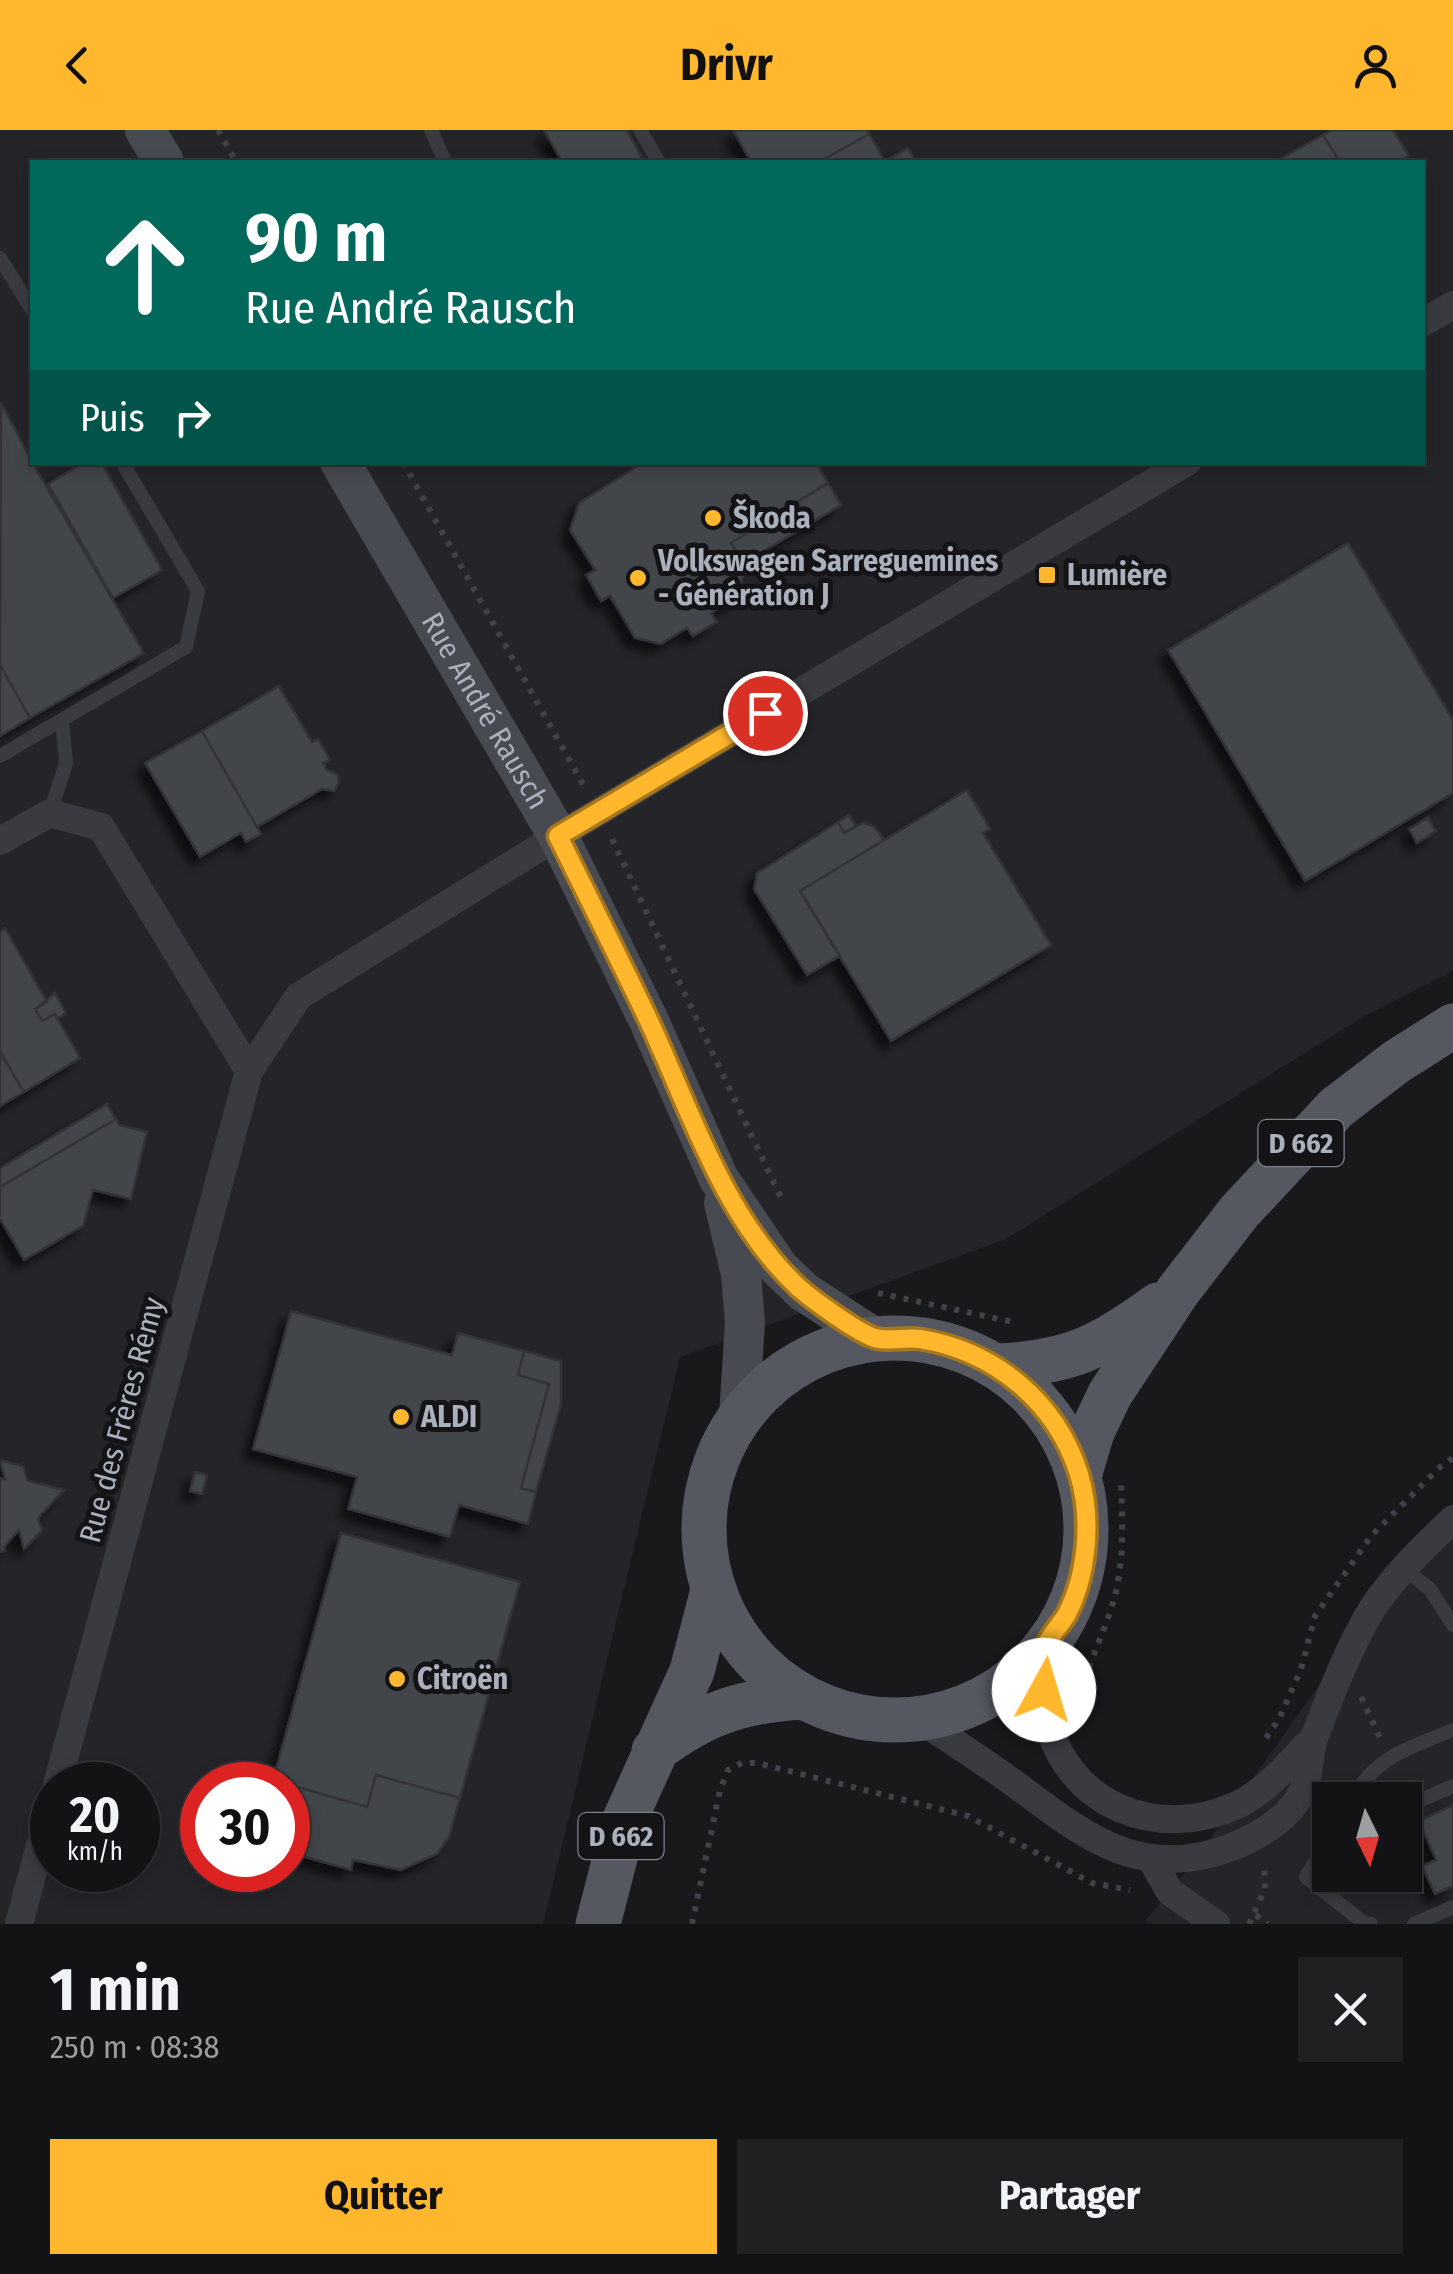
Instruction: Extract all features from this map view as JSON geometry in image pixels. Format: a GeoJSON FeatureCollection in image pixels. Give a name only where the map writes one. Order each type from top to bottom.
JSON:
{"type":"FeatureCollection","features":[{"type":"Feature","properties":{"kind":"main road","name":"D 662"},"geometry":{"type":"LineString","coordinates":[[1100,1472],[1092,1432],[1110,1394],[1178,1291],[1239,1212],[1336,1108],[1396,1062],[1453,1026]]}},
{"type":"Feature","properties":{"kind":"main road","name":"D 662"},"geometry":{"type":"LineString","coordinates":[[996,1366],[1036,1364],[1074,1356],[1112,1339],[1178,1291]]}},
{"type":"Feature","properties":{"kind":"main road"},"geometry":{"type":"LineString","coordinates":[[875,1338],[917,1339],[958,1348],[996,1366],[1024,1387],[1048,1412],[1066,1443],[1100,1472],[1087,1521],[1083,1567],[1068,1611],[1044,1650],[1008,1683],[966,1707],[919,1719],[878,1720],[839,1712],[802,1696],[772,1676],[747,1652],[712,1590],[704,1554],[703,1518],[714,1466],[739,1417],[766,1387],[798,1363],[836,1346],[875,1338]]}},
{"type":"Feature","properties":{"kind":"main road","name":"D 662"},"geometry":{"type":"LineString","coordinates":[[598,1924],[625,1819],[692,1670],[712,1590]]}},
{"type":"Feature","properties":{"kind":"main road"},"geometry":{"type":"LineString","coordinates":[[654,1751],[689,1725],[726,1709],[760,1700],[802,1696]]}},
{"type":"Feature","properties":{"kind":"street"},"geometry":{"type":"LineString","coordinates":[[1425,321],[1453,305]]}},
{"type":"Feature","properties":{"kind":"street","name":"Rue André Rausch"},"geometry":{"type":"LineString","coordinates":[[342,465],[558,836],[648,1019],[719,1180],[779,1268],[804,1292],[875,1338]]}},
{"type":"Feature","properties":{"kind":"street","name":"Rue des Frères Rémy"},"geometry":{"type":"LineString","coordinates":[[63,1762],[249,1071],[298,996],[598,811],[1182,465]]}},
{"type":"Feature","properties":{"kind":"street"},"geometry":{"type":"LineString","coordinates":[[0,841],[50,813],[101,827],[249,1071]]}},
{"type":"Feature","properties":{"kind":"street","name":"Rue André Rausch"},"geometry":{"type":"LineString","coordinates":[[719,1180],[741,1274],[745,1322],[739,1417]]}},
{"type":"Feature","properties":{"kind":"street"},"geometry":{"type":"LineString","coordinates":[[919,1719],[1018,1786],[1060,1820],[1117,1850],[1152,1858],[1204,1857],[1256,1838],[1283,1817],[1303,1791],[1313,1739],[1373,1609],[1403,1568],[1453,1519]]}},
{"type":"Feature","properties":{"kind":"street"},"geometry":{"type":"LineString","coordinates":[[1044,1650],[1048,1721],[1058,1746],[1094,1794],[1124,1812],[1160,1820],[1203,1818],[1238,1805],[1259,1792],[1313,1739]]}},
{"type":"Feature","properties":{"kind":"street"},"geometry":{"type":"LineString","coordinates":[[1152,1858],[1170,1892],[1216,1924]]}},
{"type":"Feature","properties":{"kind":"street"},"geometry":{"type":"LineString","coordinates":[[19,1924],[30,1883]]}},
{"type":"Feature","properties":{"kind":"lane"},"geometry":{"type":"LineString","coordinates":[[431,130],[444,160]]}},
{"type":"Feature","properties":{"kind":"lane"},"geometry":{"type":"LineString","coordinates":[[640,130],[658,160]]}},
{"type":"Feature","properties":{"kind":"lane"},"geometry":{"type":"LineString","coordinates":[[0,258],[30,307]]}},
{"type":"Feature","properties":{"kind":"lane"},"geometry":{"type":"LineString","coordinates":[[0,756],[186,647],[198,591],[124,465]]}},
{"type":"Feature","properties":{"kind":"lane"},"geometry":{"type":"LineString","coordinates":[[50,813],[66,762],[62,720]]}},
{"type":"Feature","properties":{"kind":"lane"},"geometry":{"type":"LineString","coordinates":[[1403,1568],[1430,1590],[1453,1625]]}},
{"type":"Feature","properties":{"kind":"lane"},"geometry":{"type":"LineString","coordinates":[[1362,1782],[1390,1757],[1453,1730]]}},
{"type":"Feature","properties":{"kind":"lane"},"geometry":{"type":"LineString","coordinates":[[1422,1800],[1453,1786]]}},
{"type":"Feature","properties":{"kind":"lane"},"geometry":{"type":"LineString","coordinates":[[1326,1892],[1367,1923]]}},
{"type":"Feature","properties":{"kind":"lane"},"geometry":{"type":"LineString","coordinates":[[1414,1924],[1453,1907]]}},
{"type":"Feature","properties":{"kind":"path"},"geometry":{"type":"LineString","coordinates":[[218,130],[235,160]]}},
{"type":"Feature","properties":{"kind":"path"},"geometry":{"type":"LineString","coordinates":[[405,465],[598,811],[788,1214]]}},
{"type":"Feature","properties":{"kind":"path"},"geometry":{"type":"LineString","coordinates":[[876,1293],[1020,1324]]}},
{"type":"Feature","properties":{"kind":"path"},"geometry":{"type":"LineString","coordinates":[[1260,1747],[1279,1719],[1301,1670],[1316,1616],[1371,1536],[1440,1466],[1453,1458]]}},
{"type":"Feature","properties":{"kind":"path"},"geometry":{"type":"LineString","coordinates":[[1081,1716],[1079,1703],[1086,1675],[1101,1639],[1121,1568],[1100,1472]]}},
{"type":"Feature","properties":{"kind":"path"},"geometry":{"type":"LineString","coordinates":[[692,1924],[720,1790],[728,1770],[757,1763],[968,1816],[1092,1883],[1127,1888],[1140,1897]]}},
{"type":"Feature","properties":{"kind":"path"},"geometry":{"type":"LineString","coordinates":[[1256,1915],[1268,1924]]}},
{"type":"Feature","properties":{"kind":"shaded area"},"geometry":{"type":"Polygon","coordinates":[[[0,130],[1453,130],[1453,971],[1361,1018],[1006,1239],[680,1357],[543,1924],[0,1924],[0,130]]]}},
{"type":"Feature","properties":{"kind":"shaded area"},"geometry":{"type":"Polygon","coordinates":[[[1453,1519],[1453,1924],[1145,1921],[1190,1867],[1373,1609],[1453,1519]]]}},
{"type":"Feature","properties":{"kind":"building"},"geometry":{"type":"Polygon","coordinates":[[[544,130],[627,130],[643,160],[561,160],[544,130]]]}},
{"type":"Feature","properties":{"kind":"building"},"geometry":{"type":"Polygon","coordinates":[[[733,130],[867,130],[869,134],[823,160],[750,160],[733,130]]]}},
{"type":"Feature","properties":{"kind":"building"},"geometry":{"type":"Polygon","coordinates":[[[1332,130],[1393,130],[1409,156],[1401,160],[1339,160],[1323,135],[1332,130]]]}},
{"type":"Feature","properties":{"kind":"building"},"geometry":{"type":"Polygon","coordinates":[[[869,134],[884,160],[823,160],[869,134]]]}},
{"type":"Feature","properties":{"kind":"building"},"geometry":{"type":"Polygon","coordinates":[[[1323,135],[1339,160],[1279,160],[1323,135]]]}},
{"type":"Feature","properties":{"kind":"building"},"geometry":{"type":"Polygon","coordinates":[[[908,148],[915,160],[887,160],[908,148]]]}},
{"type":"Feature","properties":{"kind":"building"},"geometry":{"type":"Polygon","coordinates":[[[1,402],[30,465],[34,465],[144,653],[30,718],[0,665],[1,402]]]}},
{"type":"Feature","properties":{"kind":"building"},"geometry":{"type":"Polygon","coordinates":[[[80,465],[103,465],[162,570],[113,598],[48,484],[80,465]]]}},
{"type":"Feature","properties":{"kind":"building"},"geometry":{"type":"Polygon","coordinates":[[[639,465],[818,465],[828,483],[731,543],[745,565],[741,567],[744,572],[738,597],[711,613],[717,622],[693,636],[687,628],[661,644],[635,638],[610,596],[601,601],[586,575],[595,570],[570,530],[579,503],[639,465]]]}},
{"type":"Feature","properties":{"kind":"building"},"geometry":{"type":"Polygon","coordinates":[[[828,483],[841,505],[744,563],[731,543],[828,483]]]}},
{"type":"Feature","properties":{"kind":"building"},"geometry":{"type":"Polygon","coordinates":[[[1348,543],[1453,720],[1453,793],[1305,881],[1168,650],[1348,543]]]}},
{"type":"Feature","properties":{"kind":"building"},"geometry":{"type":"Polygon","coordinates":[[[0,665],[30,718],[0,736],[0,665]]]}},
{"type":"Feature","properties":{"kind":"building"},"geometry":{"type":"Polygon","coordinates":[[[279,686],[312,742],[318,739],[330,760],[323,763],[338,775],[339,783],[334,791],[322,789],[257,827],[202,731],[279,686]]]}},
{"type":"Feature","properties":{"kind":"building"},"geometry":{"type":"Polygon","coordinates":[[[202,731],[261,834],[246,842],[241,833],[200,857],[145,763],[202,731]]]}},
{"type":"Feature","properties":{"kind":"building"},"geometry":{"type":"Polygon","coordinates":[[[967,790],[990,829],[983,833],[1051,945],[891,1041],[800,891],[967,790]]]}},
{"type":"Feature","properties":{"kind":"building"},"geometry":{"type":"Polygon","coordinates":[[[849,815],[856,826],[844,833],[838,822],[849,815]]]}},
{"type":"Feature","properties":{"kind":"building"},"geometry":{"type":"Polygon","coordinates":[[[1428,818],[1436,831],[1417,843],[1409,829],[1428,818]]]}},
{"type":"Feature","properties":{"kind":"building"},"geometry":{"type":"Polygon","coordinates":[[[838,822],[844,833],[863,823],[874,826],[884,840],[800,891],[840,956],[807,975],[754,889],[757,873],[838,822]]]}},
{"type":"Feature","properties":{"kind":"building"},"geometry":{"type":"Polygon","coordinates":[[[5,928],[47,1002],[35,1009],[42,1021],[55,1014],[80,1058],[24,1092],[0,1052],[0,932],[5,928]]]}},
{"type":"Feature","properties":{"kind":"building"},"geometry":{"type":"Polygon","coordinates":[[[55,993],[66,1013],[42,1021],[35,1009],[55,993]]]}},
{"type":"Feature","properties":{"kind":"building"},"geometry":{"type":"Polygon","coordinates":[[[0,1052],[24,1092],[0,1106],[0,1052]]]}},
{"type":"Feature","properties":{"kind":"building"},"geometry":{"type":"Polygon","coordinates":[[[107,1104],[116,1119],[0,1187],[0,1168],[107,1104]]]}},
{"type":"Feature","properties":{"kind":"building"},"geometry":{"type":"Polygon","coordinates":[[[116,1119],[119,1125],[147,1132],[131,1199],[93,1190],[83,1226],[24,1260],[0,1219],[0,1187],[116,1119]]]}},
{"type":"Feature","properties":{"kind":"building","name":"ALDI"},"geometry":{"type":"Polygon","coordinates":[[[291,1311],[452,1355],[458,1333],[524,1351],[518,1375],[549,1384],[521,1488],[536,1492],[528,1524],[459,1505],[450,1537],[348,1509],[357,1477],[253,1449],[291,1311]]]}},
{"type":"Feature","properties":{"kind":"building"},"geometry":{"type":"Polygon","coordinates":[[[524,1351],[561,1361],[561,1404],[536,1492],[521,1488],[549,1384],[518,1375],[524,1351]]]}},
{"type":"Feature","properties":{"kind":"building"},"geometry":{"type":"Polygon","coordinates":[[[0,1460],[23,1466],[28,1481],[64,1490],[38,1518],[42,1531],[24,1549],[19,1530],[4,1547],[5,1551],[0,1552],[0,1478],[5,1479],[0,1460]]]}},
{"type":"Feature","properties":{"kind":"building"},"geometry":{"type":"Polygon","coordinates":[[[195,1472],[207,1475],[202,1494],[190,1491],[195,1472]]]}},
{"type":"Feature","properties":{"kind":"building","name":"Citroën"},"geometry":{"type":"Polygon","coordinates":[[[341,1533],[520,1582],[460,1798],[376,1775],[367,1807],[310,1791],[310,1762],[278,1762],[341,1533]]]}},
{"type":"Feature","properties":{"kind":"building"},"geometry":{"type":"Polygon","coordinates":[[[376,1775],[460,1798],[449,1837],[437,1854],[401,1870],[353,1860],[351,1870],[310,1858],[310,1791],[367,1807],[376,1775]]]}},
{"type":"Feature","properties":{"kind":"building"},"geometry":{"type":"Polygon","coordinates":[[[1453,1805],[1453,1886],[1435,1894],[1422,1866],[1436,1860],[1422,1820],[1453,1805]]]}},
{"type":"Feature","properties":{"kind":"place","name":"Škoda"},"geometry":{"type":"Point","coordinates":[713,518]}},
{"type":"Feature","properties":{"kind":"place","name":"Lumière"},"geometry":{"type":"Point","coordinates":[1047,575]}},
{"type":"Feature","properties":{"kind":"place","name":"Volkswagen Sarreguemines - Génération J"},"geometry":{"type":"Point","coordinates":[638,578]}},
{"type":"Feature","properties":{"kind":"place","name":"ALDI"},"geometry":{"type":"Point","coordinates":[401,1417]}},
{"type":"Feature","properties":{"kind":"place","name":"Citroën"},"geometry":{"type":"Point","coordinates":[397,1679]}},
{"type":"Feature","properties":{"kind":"route"},"geometry":{"type":"LineString","coordinates":[[765,713],[558,836],[648,1019],[719,1180],[779,1268],[804,1292],[875,1338],[917,1339],[958,1348],[996,1366],[1048,1412],[1066,1443],[1080,1476],[1087,1521],[1083,1567],[1068,1611],[1044,1650],[1044,1690]]}}]}
